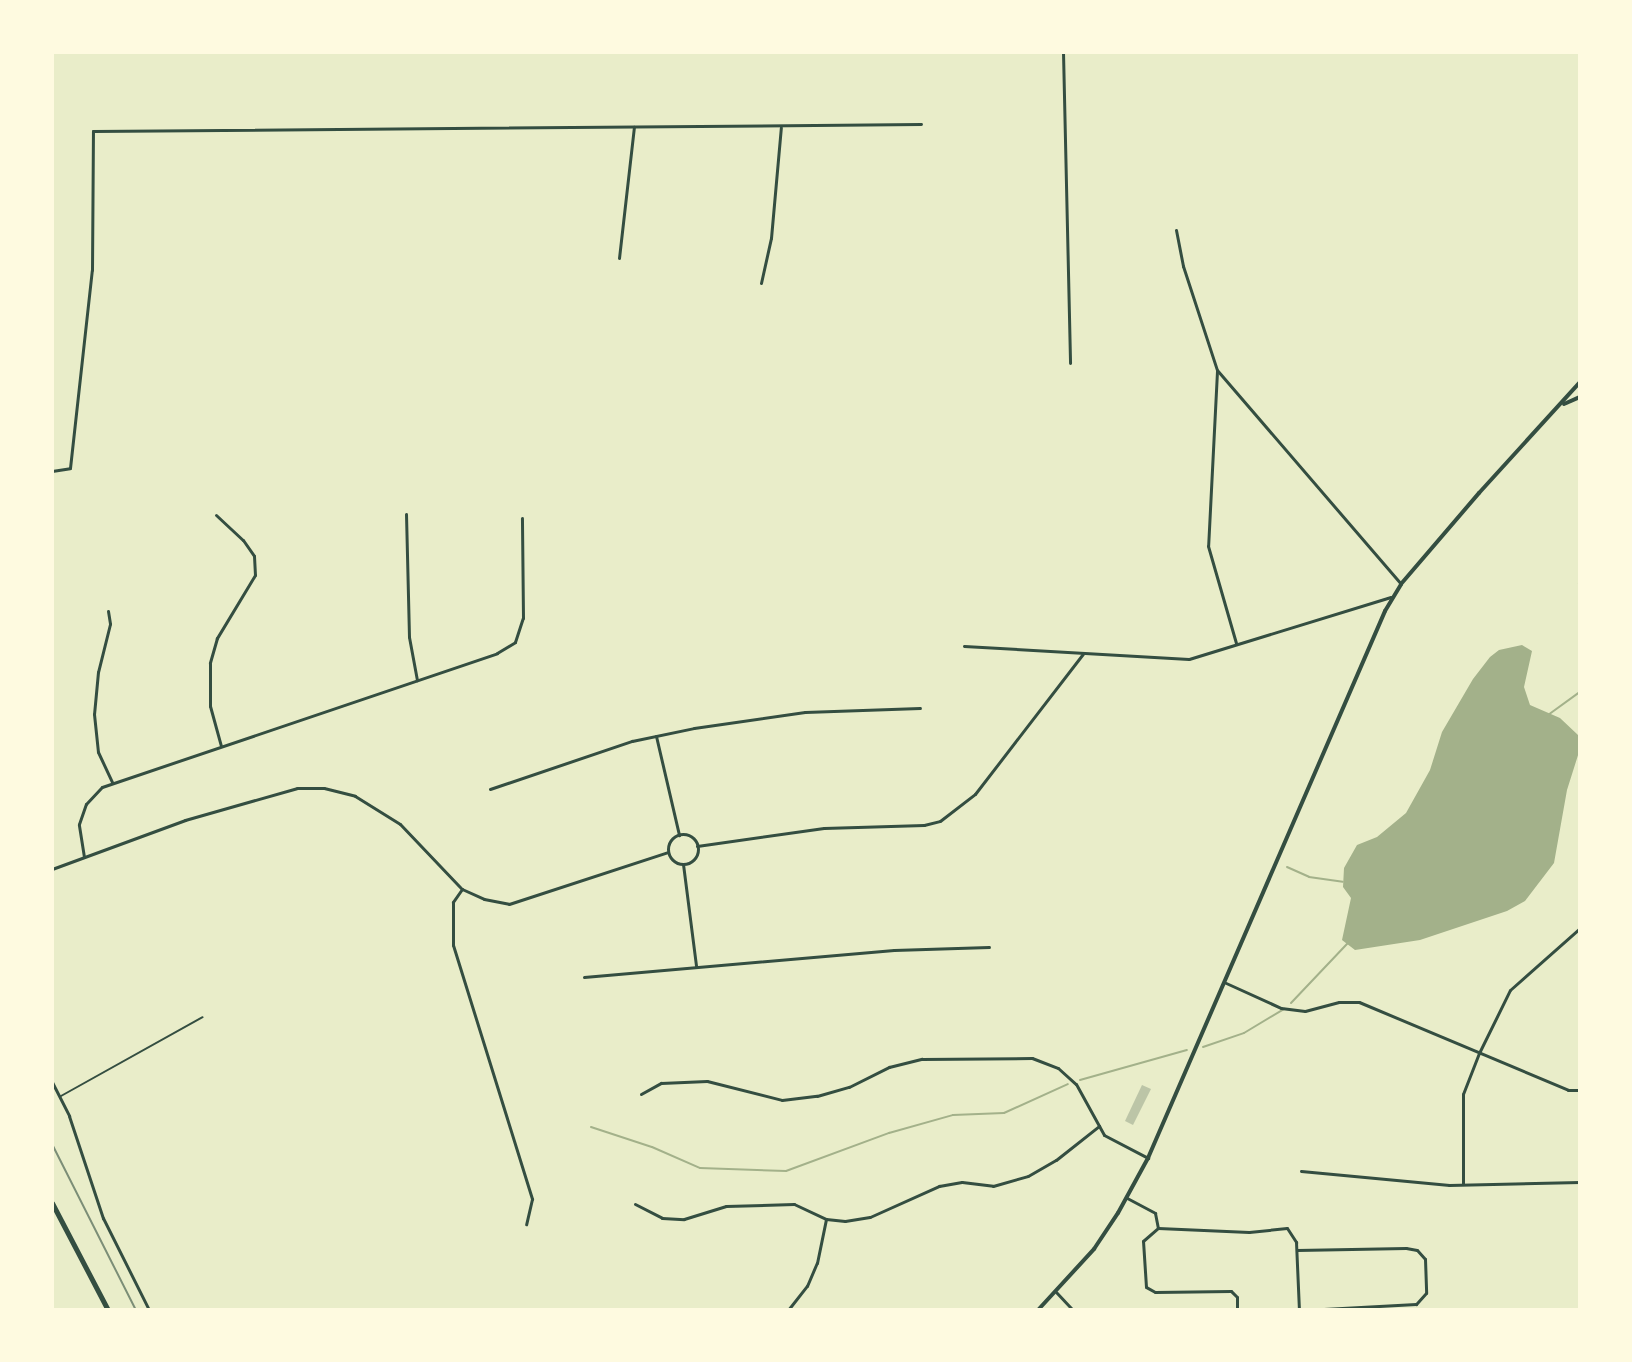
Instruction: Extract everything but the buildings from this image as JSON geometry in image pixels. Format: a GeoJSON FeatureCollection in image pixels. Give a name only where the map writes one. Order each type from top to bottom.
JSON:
{"type":"FeatureCollection","features":[{"type":"Feature","properties":{"kind":"main road"},"geometry":{"type":"LineString","coordinates":[[52,1203],[108,1310]]}},
{"type":"Feature","properties":{"kind":"street"},"geometry":{"type":"LineString","coordinates":[[1063,52],[1070,363]]}},
{"type":"Feature","properties":{"kind":"street"},"geometry":{"type":"LineString","coordinates":[[52,471],[70,468],[92,270],[93,131],[921,124]]}},
{"type":"Feature","properties":{"kind":"street"},"geometry":{"type":"LineString","coordinates":[[619,258],[634,127]]}},
{"type":"Feature","properties":{"kind":"street"},"geometry":{"type":"LineString","coordinates":[[761,283],[769,257],[781,127]]}},
{"type":"Feature","properties":{"kind":"street"},"geometry":{"type":"LineString","coordinates":[[1176,230],[1183,266],[1217,370],[1208,546],[1236,643]]}},
{"type":"Feature","properties":{"kind":"street"},"geometry":{"type":"LineString","coordinates":[[1217,370],[1401,584]]}},
{"type":"Feature","properties":{"kind":"street"},"geometry":{"type":"LineString","coordinates":[[1038,1310],[1094,1249],[1148,1158],[1363,660],[1401,584],[1580,382]]}},
{"type":"Feature","properties":{"kind":"street"},"geometry":{"type":"LineString","coordinates":[[1561,405],[1580,397]]}},
{"type":"Feature","properties":{"kind":"street"},"geometry":{"type":"LineString","coordinates":[[406,514],[409,637],[417,680]]}},
{"type":"Feature","properties":{"kind":"street"},"geometry":{"type":"LineString","coordinates":[[216,515],[243,540],[254,556],[255,575],[217,638],[210,663],[210,706],[221,746]]}},
{"type":"Feature","properties":{"kind":"street"},"geometry":{"type":"LineString","coordinates":[[84,857],[79,824],[86,804],[102,787],[497,653],[515,642],[523,618],[522,518]]}},
{"type":"Feature","properties":{"kind":"street"},"geometry":{"type":"LineString","coordinates":[[964,646],[1189,659],[1395,596]]}},
{"type":"Feature","properties":{"kind":"street"},"geometry":{"type":"LineString","coordinates":[[108,611],[110,624],[98,672],[94,714],[98,752],[113,783]]}},
{"type":"Feature","properties":{"kind":"street"},"geometry":{"type":"LineString","coordinates":[[697,846],[824,828],[924,825],[940,821],[975,794],[1083,654]]}},
{"type":"Feature","properties":{"kind":"street"},"geometry":{"type":"LineString","coordinates":[[490,789],[656,736],[805,712],[920,708]]}},
{"type":"Feature","properties":{"kind":"street"},"geometry":{"type":"LineString","coordinates":[[656,736],[679,835]]}},
{"type":"Feature","properties":{"kind":"street"},"geometry":{"type":"LineString","coordinates":[[52,869],[185,820],[297,788],[324,788],[355,796],[389,814],[462,889],[484,899],[509,904],[668,852]]}},
{"type":"Feature","properties":{"kind":"street"},"geometry":{"type":"LineString","coordinates":[[679,835],[692,838],[697,846],[694,858],[683,864],[674,860],[668,852],[671,839],[679,835]]}},
{"type":"Feature","properties":{"kind":"street"},"geometry":{"type":"LineString","coordinates":[[683,864],[696,966]]}},
{"type":"Feature","properties":{"kind":"street"},"geometry":{"type":"LineString","coordinates":[[462,889],[453,902],[453,945],[532,1199],[526,1224]]}},
{"type":"Feature","properties":{"kind":"street"},"geometry":{"type":"LineString","coordinates":[[1463,1184],[1463,1094],[1479,1053],[1510,990],[1580,928]]}},
{"type":"Feature","properties":{"kind":"street"},"geometry":{"type":"LineString","coordinates":[[584,977],[894,950],[989,947]]}},
{"type":"Feature","properties":{"kind":"street"},"geometry":{"type":"LineString","coordinates":[[1226,983],[1281,1008],[1305,1011],[1339,1002],[1359,1002],[1568,1090],[1580,1090]]}},
{"type":"Feature","properties":{"kind":"street"},"geometry":{"type":"LineString","coordinates":[[641,1094],[661,1083],[707,1081],[782,1100],[817,1096],[849,1087],[889,1067],[922,1059],[1032,1058],[1058,1068],[1076,1084],[1104,1135],[1148,1158]]}},
{"type":"Feature","properties":{"kind":"street"},"geometry":{"type":"LineString","coordinates":[[52,1082],[60,1096],[103,1218],[149,1310]]}},
{"type":"Feature","properties":{"kind":"street"},"geometry":{"type":"LineString","coordinates":[[635,1204],[662,1218],[684,1219],[726,1206],[794,1204],[826,1219],[845,1221],[870,1217],[939,1186],[962,1182],[993,1186],[1028,1176],[1056,1160],[1099,1126]]}},
{"type":"Feature","properties":{"kind":"street"},"geometry":{"type":"LineString","coordinates":[[1301,1171],[1463,1184],[1580,1182]]}},
{"type":"Feature","properties":{"kind":"street"},"geometry":{"type":"LineString","coordinates":[[1127,1198],[1155,1213],[1158,1228]]}},
{"type":"Feature","properties":{"kind":"street"},"geometry":{"type":"LineString","coordinates":[[788,1310],[807,1286],[817,1263],[826,1219]]}},
{"type":"Feature","properties":{"kind":"street"},"geometry":{"type":"LineString","coordinates":[[1237,1310],[1237,1297],[1231,1291],[1155,1292],[1146,1287],[1143,1241],[1158,1228],[1249,1232],[1287,1228],[1293,1234],[1297,1250],[1299,1310]]}},
{"type":"Feature","properties":{"kind":"street"},"geometry":{"type":"LineString","coordinates":[[1297,1250],[1406,1248],[1417,1250],[1425,1259],[1426,1293],[1416,1304],[1305,1310]]}},
{"type":"Feature","properties":{"kind":"street"},"geometry":{"type":"LineString","coordinates":[[1056,1292],[1073,1310]]}},
{"type":"Feature","properties":{"kind":"lane"},"geometry":{"type":"LineString","coordinates":[[60,1096],[203,1017]]}},
{"type":"Feature","properties":{"kind":"shaded area"},"geometry":{"type":"Polygon","coordinates":[[[1522,645],[1532,651],[1524,687],[1530,705],[1560,718],[1578,735],[1579,752],[1567,790],[1554,863],[1525,901],[1507,911],[1420,940],[1355,950],[1342,940],[1351,898],[1343,887],[1344,868],[1357,845],[1377,837],[1406,813],[1430,770],[1442,732],[1473,679],[1490,657],[1499,650],[1522,645]]]}},
{"type":"Feature","properties":{"kind":"waterway"},"geometry":{"type":"LineString","coordinates":[[1548,715],[1580,692]]}},
{"type":"Feature","properties":{"kind":"waterway"},"geometry":{"type":"LineString","coordinates":[[1287,867],[1309,877],[1343,882]]}},
{"type":"Feature","properties":{"kind":"waterway"},"geometry":{"type":"LineString","coordinates":[[1291,1003],[1348,943]]}},
{"type":"Feature","properties":{"kind":"waterway"},"geometry":{"type":"LineString","coordinates":[[1203,1047],[1244,1033],[1284,1009]]}},
{"type":"Feature","properties":{"kind":"waterway"},"geometry":{"type":"LineString","coordinates":[[1080,1080],[1187,1050]]}},
{"type":"Feature","properties":{"kind":"waterway"},"geometry":{"type":"LineString","coordinates":[[591,1127],[652,1147],[700,1168],[786,1171],[889,1133],[953,1115],[1004,1113],[1068,1084]]}},
{"type":"Feature","properties":{"kind":"railway"},"geometry":{"type":"LineString","coordinates":[[52,1144],[136,1310]]}}]}
